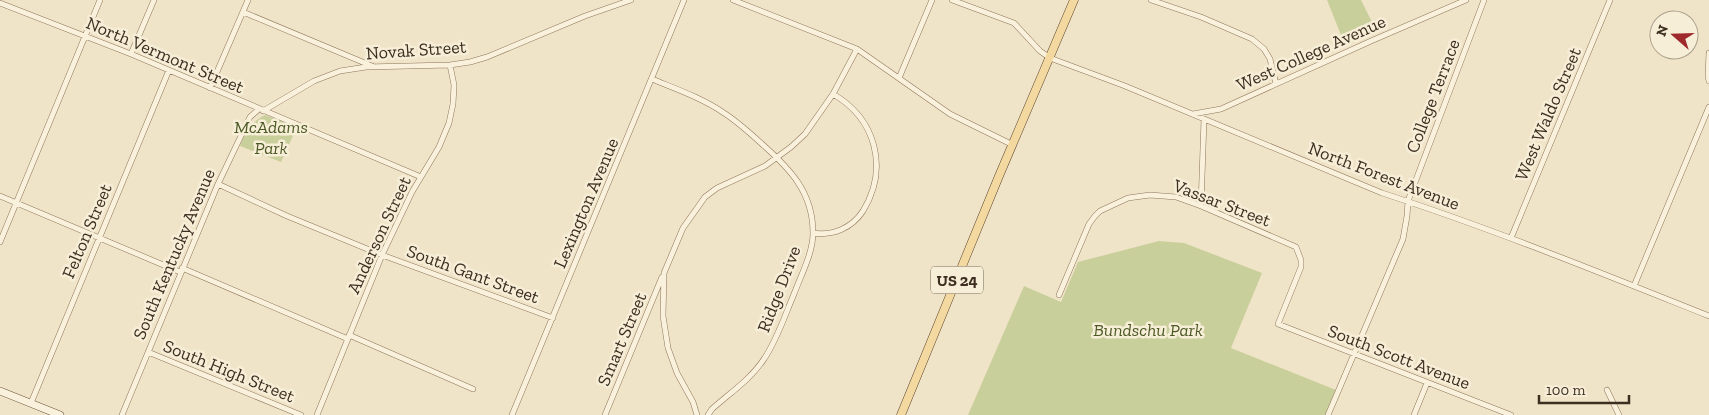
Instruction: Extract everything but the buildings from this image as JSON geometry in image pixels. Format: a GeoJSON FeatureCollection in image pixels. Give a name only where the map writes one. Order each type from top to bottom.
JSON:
{"type":"FeatureCollection","features":[{"type":"Feature","properties":{"kind":"main road","name":"US 24"},"geometry":{"type":"LineString","coordinates":[[901,415],[1074,0]]}},
{"type":"Feature","properties":{"kind":"main road"},"geometry":{"type":"LineString","coordinates":[[0,391],[60,415]]}},
{"type":"Feature","properties":{"kind":"street"},"geometry":{"type":"LineString","coordinates":[[0,242],[100,0]]}},
{"type":"Feature","properties":{"kind":"street"},"geometry":{"type":"LineString","coordinates":[[131,54],[154,0]]}},
{"type":"Feature","properties":{"kind":"street"},"geometry":{"type":"LineString","coordinates":[[210,88],[248,0]]}},
{"type":"Feature","properties":{"kind":"street","name":"Novak Street"},"geometry":{"type":"LineString","coordinates":[[261,110],[314,80],[340,71],[375,67],[450,65],[487,57],[585,16],[631,0]]}},
{"type":"Feature","properties":{"kind":"street","name":"Lexington Avenue"},"geometry":{"type":"LineString","coordinates":[[512,415],[684,0]]}},
{"type":"Feature","properties":{"kind":"street"},"geometry":{"type":"LineString","coordinates":[[734,0],[857,49],[950,114],[1012,145]]}},
{"type":"Feature","properties":{"kind":"street"},"geometry":{"type":"LineString","coordinates":[[899,78],[932,0]]}},
{"type":"Feature","properties":{"kind":"street"},"geometry":{"type":"LineString","coordinates":[[952,0],[1016,25],[1040,51],[1050,58]]}},
{"type":"Feature","properties":{"kind":"street"},"geometry":{"type":"LineString","coordinates":[[969,7],[972,0]]}},
{"type":"Feature","properties":{"kind":"street"},"geometry":{"type":"LineString","coordinates":[[1152,0],[1201,17],[1252,39],[1264,49],[1270,59],[1276,84]]}},
{"type":"Feature","properties":{"kind":"street","name":"West College Avenue"},"geometry":{"type":"LineString","coordinates":[[1193,114],[1221,109],[1466,0]]}},
{"type":"Feature","properties":{"kind":"street","name":"College Terrace"},"geometry":{"type":"LineString","coordinates":[[1328,415],[1403,239],[1408,216],[1408,201],[1484,0]]}},
{"type":"Feature","properties":{"kind":"street","name":"West Waldo Street"},"geometry":{"type":"LineString","coordinates":[[1511,238],[1610,0]]}},
{"type":"Feature","properties":{"kind":"street","name":"North Vermont Street"},"geometry":{"type":"LineString","coordinates":[[1,3],[170,70],[421,177]]}},
{"type":"Feature","properties":{"kind":"street"},"geometry":{"type":"LineString","coordinates":[[243,12],[375,67]]}},
{"type":"Feature","properties":{"kind":"street","name":"Smart Street"},"geometry":{"type":"LineString","coordinates":[[604,415],[683,228],[705,197],[717,188],[752,173],[777,158],[805,134],[833,94],[857,49]]}},
{"type":"Feature","properties":{"kind":"street"},"geometry":{"type":"LineString","coordinates":[[1709,53],[1709,81]]}},
{"type":"Feature","properties":{"kind":"street","name":"North Forest Avenue"},"geometry":{"type":"LineString","coordinates":[[1050,58],[1125,86],[1382,194],[1408,201],[1511,238],[1709,316]]}},
{"type":"Feature","properties":{"kind":"street","name":"Anderson Street"},"geometry":{"type":"LineString","coordinates":[[317,415],[382,255],[412,192],[439,147],[449,123],[454,85],[450,65]]}},
{"type":"Feature","properties":{"kind":"street","name":"Felton Street"},"geometry":{"type":"LineString","coordinates":[[31,404],[170,70]]}},
{"type":"Feature","properties":{"kind":"street","name":"Ridge Drive"},"geometry":{"type":"LineString","coordinates":[[652,78],[724,112],[744,127],[792,172],[802,189],[809,207],[813,233],[809,252],[783,321],[764,359],[753,373],[712,409],[708,415]]}},
{"type":"Feature","properties":{"kind":"street"},"geometry":{"type":"LineString","coordinates":[[813,233],[833,233],[852,224],[868,202],[877,175],[875,153],[866,127],[854,110],[833,94]]}},
{"type":"Feature","properties":{"kind":"street"},"geometry":{"type":"LineString","coordinates":[[1634,286],[1709,107]]}},
{"type":"Feature","properties":{"kind":"street","name":"South Kentucky Avenue"},"geometry":{"type":"LineString","coordinates":[[122,415],[218,184],[250,117],[261,110]]}},
{"type":"Feature","properties":{"kind":"street"},"geometry":{"type":"LineString","coordinates":[[1201,206],[1204,119]]}},
{"type":"Feature","properties":{"kind":"street","name":"South Gant Street"},"geometry":{"type":"LineString","coordinates":[[218,184],[287,216],[382,255],[553,318]]}},
{"type":"Feature","properties":{"kind":"street","name":"Vassar Street"},"geometry":{"type":"LineString","coordinates":[[1059,295],[1089,224],[1100,211],[1128,198],[1150,195],[1176,197],[1296,248],[1300,256],[1301,267],[1278,324]]}},
{"type":"Feature","properties":{"kind":"street"},"geometry":{"type":"LineString","coordinates":[[0,196],[473,389]]}},
{"type":"Feature","properties":{"kind":"street"},"geometry":{"type":"LineString","coordinates":[[664,272],[663,316],[668,348],[677,373],[693,402],[696,415]]}},
{"type":"Feature","properties":{"kind":"street","name":"South Scott Avenue"},"geometry":{"type":"LineString","coordinates":[[1278,324],[1511,415]]}},
{"type":"Feature","properties":{"kind":"street","name":"South High Street"},"geometry":{"type":"LineString","coordinates":[[148,352],[300,415]]}},
{"type":"Feature","properties":{"kind":"street"},"geometry":{"type":"LineString","coordinates":[[1414,415],[1427,383]]}},
{"type":"Feature","properties":{"kind":"street"},"geometry":{"type":"LineString","coordinates":[[1607,390],[1619,415]]}},
{"type":"Feature","properties":{"kind":"green space"},"geometry":{"type":"Polygon","coordinates":[[[1327,0],[1361,0],[1376,30],[1345,45],[1327,0]]]}},
{"type":"Feature","properties":{"kind":"green space","name":"McAdams Park"},"geometry":{"type":"Polygon","coordinates":[[[265,115],[297,127],[281,162],[240,146],[250,128],[265,115]]]}},
{"type":"Feature","properties":{"kind":"green space","name":"Bundschu Park"},"geometry":{"type":"Polygon","coordinates":[[[1159,241],[1184,243],[1262,273],[1231,348],[1336,390],[1325,415],[968,415],[1024,286],[1061,302],[1078,262],[1159,241]]]}}]}
